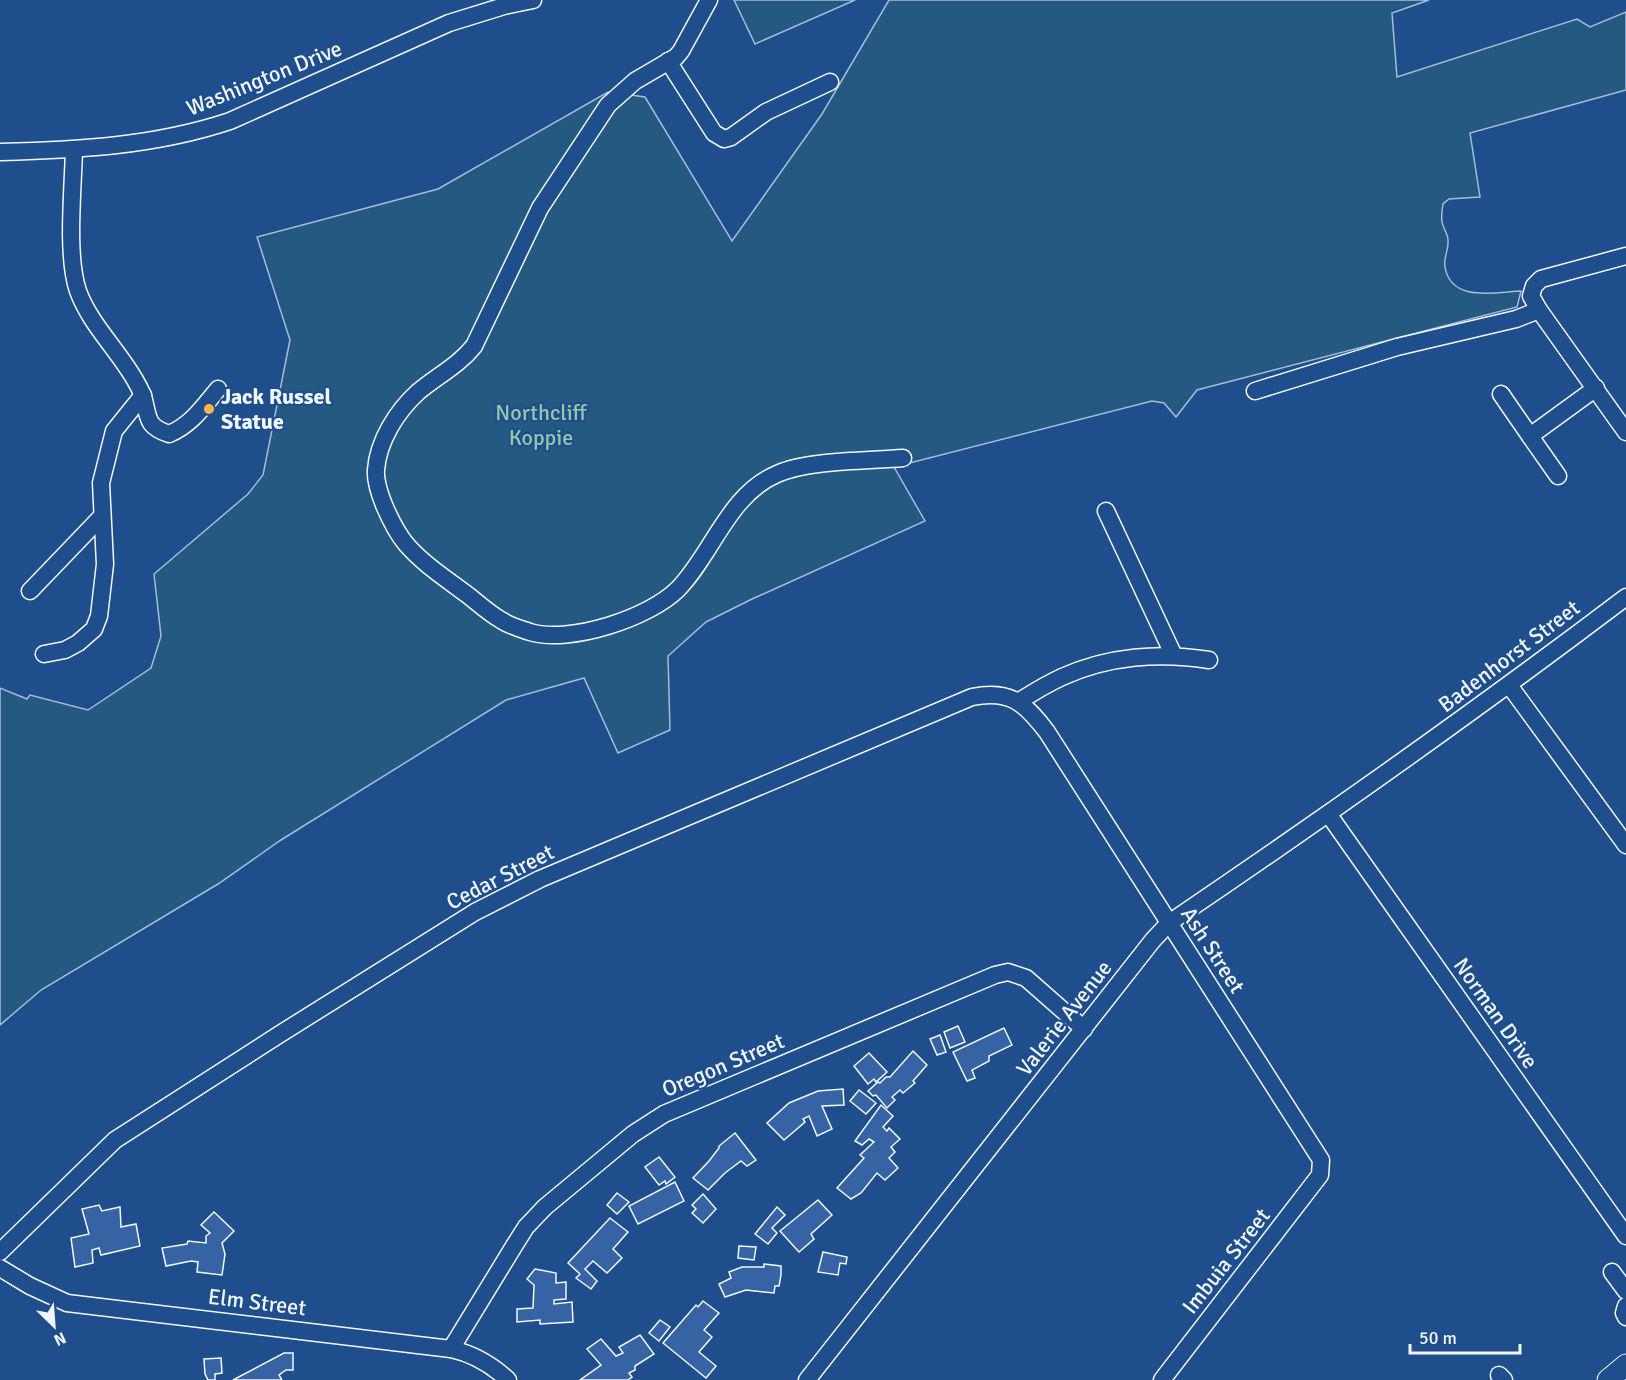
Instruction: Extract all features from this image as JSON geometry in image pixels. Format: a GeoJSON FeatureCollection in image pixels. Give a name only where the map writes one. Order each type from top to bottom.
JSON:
{"type":"FeatureCollection","features":[{"type":"Feature","properties":{"kind":"main road"},"geometry":{"type":"LineString","coordinates":[[1608,1380],[1626,1365]]}},
{"type":"Feature","properties":{"kind":"street","name":"Washington Drive"},"geometry":{"type":"LineString","coordinates":[[0,152],[74,150],[152,141],[207,129],[230,121],[449,23],[504,6],[533,0]]}},
{"type":"Feature","properties":{"kind":"street"},"geometry":{"type":"LineString","coordinates":[[709,0],[681,51],[635,81],[608,105],[540,208],[474,346],[457,363],[418,392],[399,413],[379,451],[375,472],[381,497],[396,531],[407,546],[432,568],[500,620],[533,633],[552,634],[615,625],[650,610],[678,589],[741,502],[776,474],[800,467],[903,458]]}},
{"type":"Feature","properties":{"kind":"street"},"geometry":{"type":"LineString","coordinates":[[668,61],[714,133],[724,139],[746,128],[766,112],[830,82]]}},
{"type":"Feature","properties":{"kind":"street"},"geometry":{"type":"LineString","coordinates":[[74,150],[72,244],[73,271],[78,292],[143,395],[148,420],[158,431],[169,434],[182,429],[218,389]]}},
{"type":"Feature","properties":{"kind":"street"},"geometry":{"type":"LineString","coordinates":[[1626,256],[1541,279],[1531,292],[1532,299],[1539,310],[1626,432]]}},
{"type":"Feature","properties":{"kind":"street"},"geometry":{"type":"LineString","coordinates":[[1255,391],[1397,347],[1516,319],[1539,310]]}},
{"type":"Feature","properties":{"kind":"street"},"geometry":{"type":"LineString","coordinates":[[1530,436],[1596,388]]}},
{"type":"Feature","properties":{"kind":"street"},"geometry":{"type":"LineString","coordinates":[[1501,394],[1558,476]]}},
{"type":"Feature","properties":{"kind":"street"},"geometry":{"type":"LineString","coordinates":[[44,654],[65,650],[78,643],[94,629],[99,616],[105,564],[101,483],[114,431],[143,395]]}},
{"type":"Feature","properties":{"kind":"street"},"geometry":{"type":"LineString","coordinates":[[1106,510],[1174,656]]}},
{"type":"Feature","properties":{"kind":"street"},"geometry":{"type":"LineString","coordinates":[[30,591],[102,516]]}},
{"type":"Feature","properties":{"kind":"street","name":"Badenhorst Street"},"geometry":{"type":"LineString","coordinates":[[1419,750],[1626,597]]}},
{"type":"Feature","properties":{"kind":"street"},"geometry":{"type":"LineString","coordinates":[[1018,702],[1062,677],[1090,666],[1124,659],[1174,656],[1209,660]]}},
{"type":"Feature","properties":{"kind":"street"},"geometry":{"type":"LineString","coordinates":[[1509,685],[1626,844]]}},
{"type":"Feature","properties":{"kind":"street","name":"Cedar Street"},"geometry":{"type":"LineString","coordinates":[[0,1252],[115,1140],[475,912],[540,879],[972,697],[989,693],[1008,696],[1034,716],[1063,758]]}},
{"type":"Feature","properties":{"kind":"street","name":"Valerie Avenue"},"geometry":{"type":"LineString","coordinates":[[807,1380],[1153,940],[1169,923],[1329,815],[1419,750]]}},
{"type":"Feature","properties":{"kind":"street","name":"Ash Street"},"geometry":{"type":"LineString","coordinates":[[1063,758],[1317,1150],[1322,1167]]}},
{"type":"Feature","properties":{"kind":"street","name":"Norman Drive"},"geometry":{"type":"LineString","coordinates":[[1329,815],[1626,1236]]}},
{"type":"Feature","properties":{"kind":"street","name":"Oregon Street"},"geometry":{"type":"LineString","coordinates":[[451,1348],[526,1227],[545,1207],[633,1134],[664,1114],[995,975],[1008,972],[1026,978],[1084,1029]]}},
{"type":"Feature","properties":{"kind":"street","name":"Imbuia Street"},"geometry":{"type":"LineString","coordinates":[[1162,1380],[1306,1194],[1320,1175],[1322,1167]]}},
{"type":"Feature","properties":{"kind":"street","name":"Elm Street"},"geometry":{"type":"LineString","coordinates":[[0,1268],[30,1286],[67,1303],[451,1348],[484,1360],[508,1380]]}},
{"type":"Feature","properties":{"kind":"street"},"geometry":{"type":"LineString","coordinates":[[1612,1272],[1626,1291]]}},
{"type":"Feature","properties":{"kind":"street"},"geometry":{"type":"LineString","coordinates":[[1626,1306],[1624,1313],[1626,1317]]}},
{"type":"Feature","properties":{"kind":"green space"},"geometry":{"type":"Polygon","coordinates":[[[734,0],[855,0],[755,44],[734,0]]]}},
{"type":"Feature","properties":{"kind":"green space","name":"Northcliff Koppie"},"geometry":{"type":"Polygon","coordinates":[[[889,0],[1429,0],[1392,13],[1397,77],[1577,19],[1590,27],[1626,12],[1626,90],[1470,133],[1480,197],[1449,199],[1443,204],[1442,222],[1448,240],[1445,267],[1449,278],[1465,291],[1488,293],[1521,291],[1517,307],[1197,390],[1176,417],[1164,403],[1152,401],[894,467],[925,521],[706,622],[668,656],[670,730],[618,753],[584,678],[506,700],[281,840],[218,884],[41,990],[0,1025],[0,688],[27,699],[30,695],[88,710],[151,668],[161,636],[154,574],[248,494],[263,475],[290,340],[257,237],[438,189],[608,92],[645,97],[732,241],[822,114],[889,0]]]}},
{"type":"Feature","properties":{"kind":"building"},"geometry":{"type":"Polygon","coordinates":[[[958,1026],[965,1042],[950,1048],[944,1032],[958,1026]]]}},
{"type":"Feature","properties":{"kind":"building"},"geometry":{"type":"Polygon","coordinates":[[[1004,1028],[1012,1045],[989,1056],[989,1061],[972,1070],[975,1078],[967,1081],[953,1052],[1004,1028]]]}},
{"type":"Feature","properties":{"kind":"building"},"geometry":{"type":"Polygon","coordinates":[[[940,1035],[946,1052],[937,1055],[930,1039],[940,1035]]]}},
{"type":"Feature","properties":{"kind":"building"},"geometry":{"type":"Polygon","coordinates":[[[913,1051],[927,1065],[913,1081],[915,1083],[903,1093],[900,1090],[892,1097],[895,1100],[887,1108],[876,1095],[873,1096],[868,1091],[878,1082],[890,1077],[913,1051]]]}},
{"type":"Feature","properties":{"kind":"building"},"geometry":{"type":"Polygon","coordinates":[[[869,1053],[887,1072],[876,1082],[874,1079],[868,1084],[854,1066],[869,1053]]]}},
{"type":"Feature","properties":{"kind":"building"},"geometry":{"type":"Polygon","coordinates":[[[843,1089],[844,1105],[822,1106],[832,1129],[817,1136],[809,1116],[803,1119],[805,1122],[784,1140],[767,1123],[789,1103],[818,1091],[843,1089]]]}},
{"type":"Feature","properties":{"kind":"building"},"geometry":{"type":"Polygon","coordinates":[[[859,1090],[876,1103],[866,1114],[850,1101],[859,1090]]]}},
{"type":"Feature","properties":{"kind":"building"},"geometry":{"type":"Polygon","coordinates":[[[881,1105],[893,1116],[883,1127],[887,1131],[889,1128],[900,1139],[891,1147],[895,1152],[889,1158],[898,1168],[885,1180],[877,1173],[861,1193],[851,1199],[837,1188],[864,1158],[860,1155],[874,1142],[869,1139],[862,1145],[855,1141],[881,1105]]]}},
{"type":"Feature","properties":{"kind":"building"},"geometry":{"type":"Polygon","coordinates":[[[735,1133],[756,1160],[747,1166],[741,1161],[708,1190],[693,1178],[719,1146],[735,1133]]]}},
{"type":"Feature","properties":{"kind":"building"},"geometry":{"type":"Polygon","coordinates":[[[659,1157],[675,1177],[666,1184],[665,1181],[659,1185],[645,1167],[659,1157]]]}},
{"type":"Feature","properties":{"kind":"building"},"geometry":{"type":"Polygon","coordinates":[[[675,1182],[684,1201],[638,1224],[629,1206],[675,1182]]]}},
{"type":"Feature","properties":{"kind":"building"},"geometry":{"type":"Polygon","coordinates":[[[617,1193],[629,1202],[617,1214],[607,1205],[617,1193]]]}},
{"type":"Feature","properties":{"kind":"building"},"geometry":{"type":"Polygon","coordinates":[[[703,1194],[716,1209],[703,1223],[692,1213],[696,1209],[692,1205],[703,1194]]]}},
{"type":"Feature","properties":{"kind":"building"},"geometry":{"type":"Polygon","coordinates":[[[818,1200],[832,1215],[811,1234],[814,1239],[799,1252],[780,1231],[818,1200]]]}},
{"type":"Feature","properties":{"kind":"building"},"geometry":{"type":"Polygon","coordinates":[[[99,1205],[102,1211],[120,1207],[121,1227],[136,1224],[140,1246],[101,1255],[99,1248],[92,1250],[93,1263],[75,1267],[71,1238],[89,1234],[82,1209],[99,1205]]]}},
{"type":"Feature","properties":{"kind":"building"},"geometry":{"type":"Polygon","coordinates":[[[777,1207],[785,1215],[772,1228],[777,1233],[768,1244],[755,1234],[777,1207]]]}},
{"type":"Feature","properties":{"kind":"building"},"geometry":{"type":"Polygon","coordinates":[[[214,1212],[234,1231],[222,1243],[225,1254],[222,1275],[197,1272],[198,1262],[191,1261],[166,1266],[162,1248],[187,1244],[188,1241],[206,1243],[206,1236],[210,1233],[201,1225],[214,1212]]]}},
{"type":"Feature","properties":{"kind":"building"},"geometry":{"type":"Polygon","coordinates":[[[610,1218],[628,1232],[613,1249],[622,1258],[607,1273],[593,1261],[585,1269],[597,1281],[591,1289],[576,1278],[580,1274],[568,1263],[610,1218]]]}},
{"type":"Feature","properties":{"kind":"building"},"geometry":{"type":"Polygon","coordinates":[[[739,1246],[756,1247],[754,1260],[738,1258],[739,1246]]]}},
{"type":"Feature","properties":{"kind":"building"},"geometry":{"type":"Polygon","coordinates":[[[823,1252],[847,1257],[846,1264],[840,1263],[838,1275],[818,1272],[823,1252]]]}},
{"type":"Feature","properties":{"kind":"building"},"geometry":{"type":"Polygon","coordinates":[[[764,1264],[781,1266],[779,1286],[775,1286],[774,1293],[746,1290],[725,1297],[719,1284],[731,1278],[729,1272],[742,1267],[764,1267],[764,1264]]]}},
{"type":"Feature","properties":{"kind":"building"},"geometry":{"type":"Polygon","coordinates":[[[535,1269],[556,1273],[556,1283],[566,1282],[566,1299],[554,1300],[554,1304],[572,1302],[573,1322],[540,1324],[540,1320],[517,1322],[517,1309],[533,1308],[534,1285],[527,1279],[535,1269]]]}},
{"type":"Feature","properties":{"kind":"building"},"geometry":{"type":"Polygon","coordinates":[[[703,1301],[719,1313],[704,1330],[712,1337],[699,1352],[716,1366],[706,1378],[663,1343],[696,1305],[698,1307],[703,1301]]]}},
{"type":"Feature","properties":{"kind":"building"},"geometry":{"type":"Polygon","coordinates":[[[660,1320],[670,1327],[659,1341],[649,1333],[660,1320]]]}},
{"type":"Feature","properties":{"kind":"building"},"geometry":{"type":"Polygon","coordinates":[[[640,1335],[654,1354],[635,1366],[635,1370],[629,1373],[632,1377],[628,1380],[580,1380],[601,1365],[587,1349],[601,1339],[616,1356],[623,1353],[619,1347],[640,1335]]]}},
{"type":"Feature","properties":{"kind":"building"},"geometry":{"type":"Polygon","coordinates":[[[284,1353],[293,1353],[293,1370],[286,1370],[279,1375],[282,1380],[233,1380],[284,1353]]]}},
{"type":"Feature","properties":{"kind":"building"},"geometry":{"type":"Polygon","coordinates":[[[221,1358],[222,1373],[215,1374],[215,1380],[208,1380],[205,1374],[204,1359],[221,1358]]]}},
{"type":"Feature","properties":{"kind":"place","name":"Jack Russel Statue"},"geometry":{"type":"Point","coordinates":[209,409]}}]}
